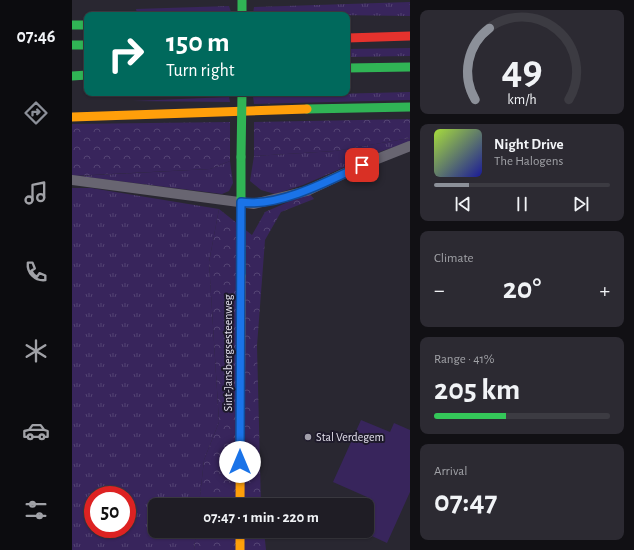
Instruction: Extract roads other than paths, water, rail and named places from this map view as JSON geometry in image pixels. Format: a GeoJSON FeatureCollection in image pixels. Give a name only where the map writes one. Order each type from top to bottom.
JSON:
{"type":"FeatureCollection","features":[{"type":"Feature","properties":{"kind":"main road"},"geometry":{"type":"LineString","coordinates":[[242,0],[242,12]]}},
{"type":"Feature","properties":{"kind":"main road"},"geometry":{"type":"LineString","coordinates":[[72,25],[84,25]]}},
{"type":"Feature","properties":{"kind":"main road"},"geometry":{"type":"LineString","coordinates":[[350,38],[410,36]]}},
{"type":"Feature","properties":{"kind":"main road"},"geometry":{"type":"LineString","coordinates":[[72,45],[84,45]]}},
{"type":"Feature","properties":{"kind":"main road"},"geometry":{"type":"LineString","coordinates":[[350,68],[410,67]]}},
{"type":"Feature","properties":{"kind":"main road"},"geometry":{"type":"LineString","coordinates":[[72,76],[84,75]]}},
{"type":"Feature","properties":{"kind":"main road","name":"Sint-Jansbergsesteenweg"},"geometry":{"type":"LineString","coordinates":[[240,498],[242,96]]}},
{"type":"Feature","properties":{"kind":"main road"},"geometry":{"type":"LineString","coordinates":[[109,106],[201,112]]}},
{"type":"Feature","properties":{"kind":"main road"},"geometry":{"type":"LineString","coordinates":[[72,117],[410,107]]}},
{"type":"Feature","properties":{"kind":"main road"},"geometry":{"type":"LineString","coordinates":[[240,538],[240,550]]}},
{"type":"Feature","properties":{"kind":"street"},"geometry":{"type":"LineString","coordinates":[[72,180],[254,204],[307,191],[362,165],[410,146]]}},
{"type":"Feature","properties":{"kind":"place","name":"Stal Verdegem"},"geometry":{"type":"Point","coordinates":[308,437]}}]}
